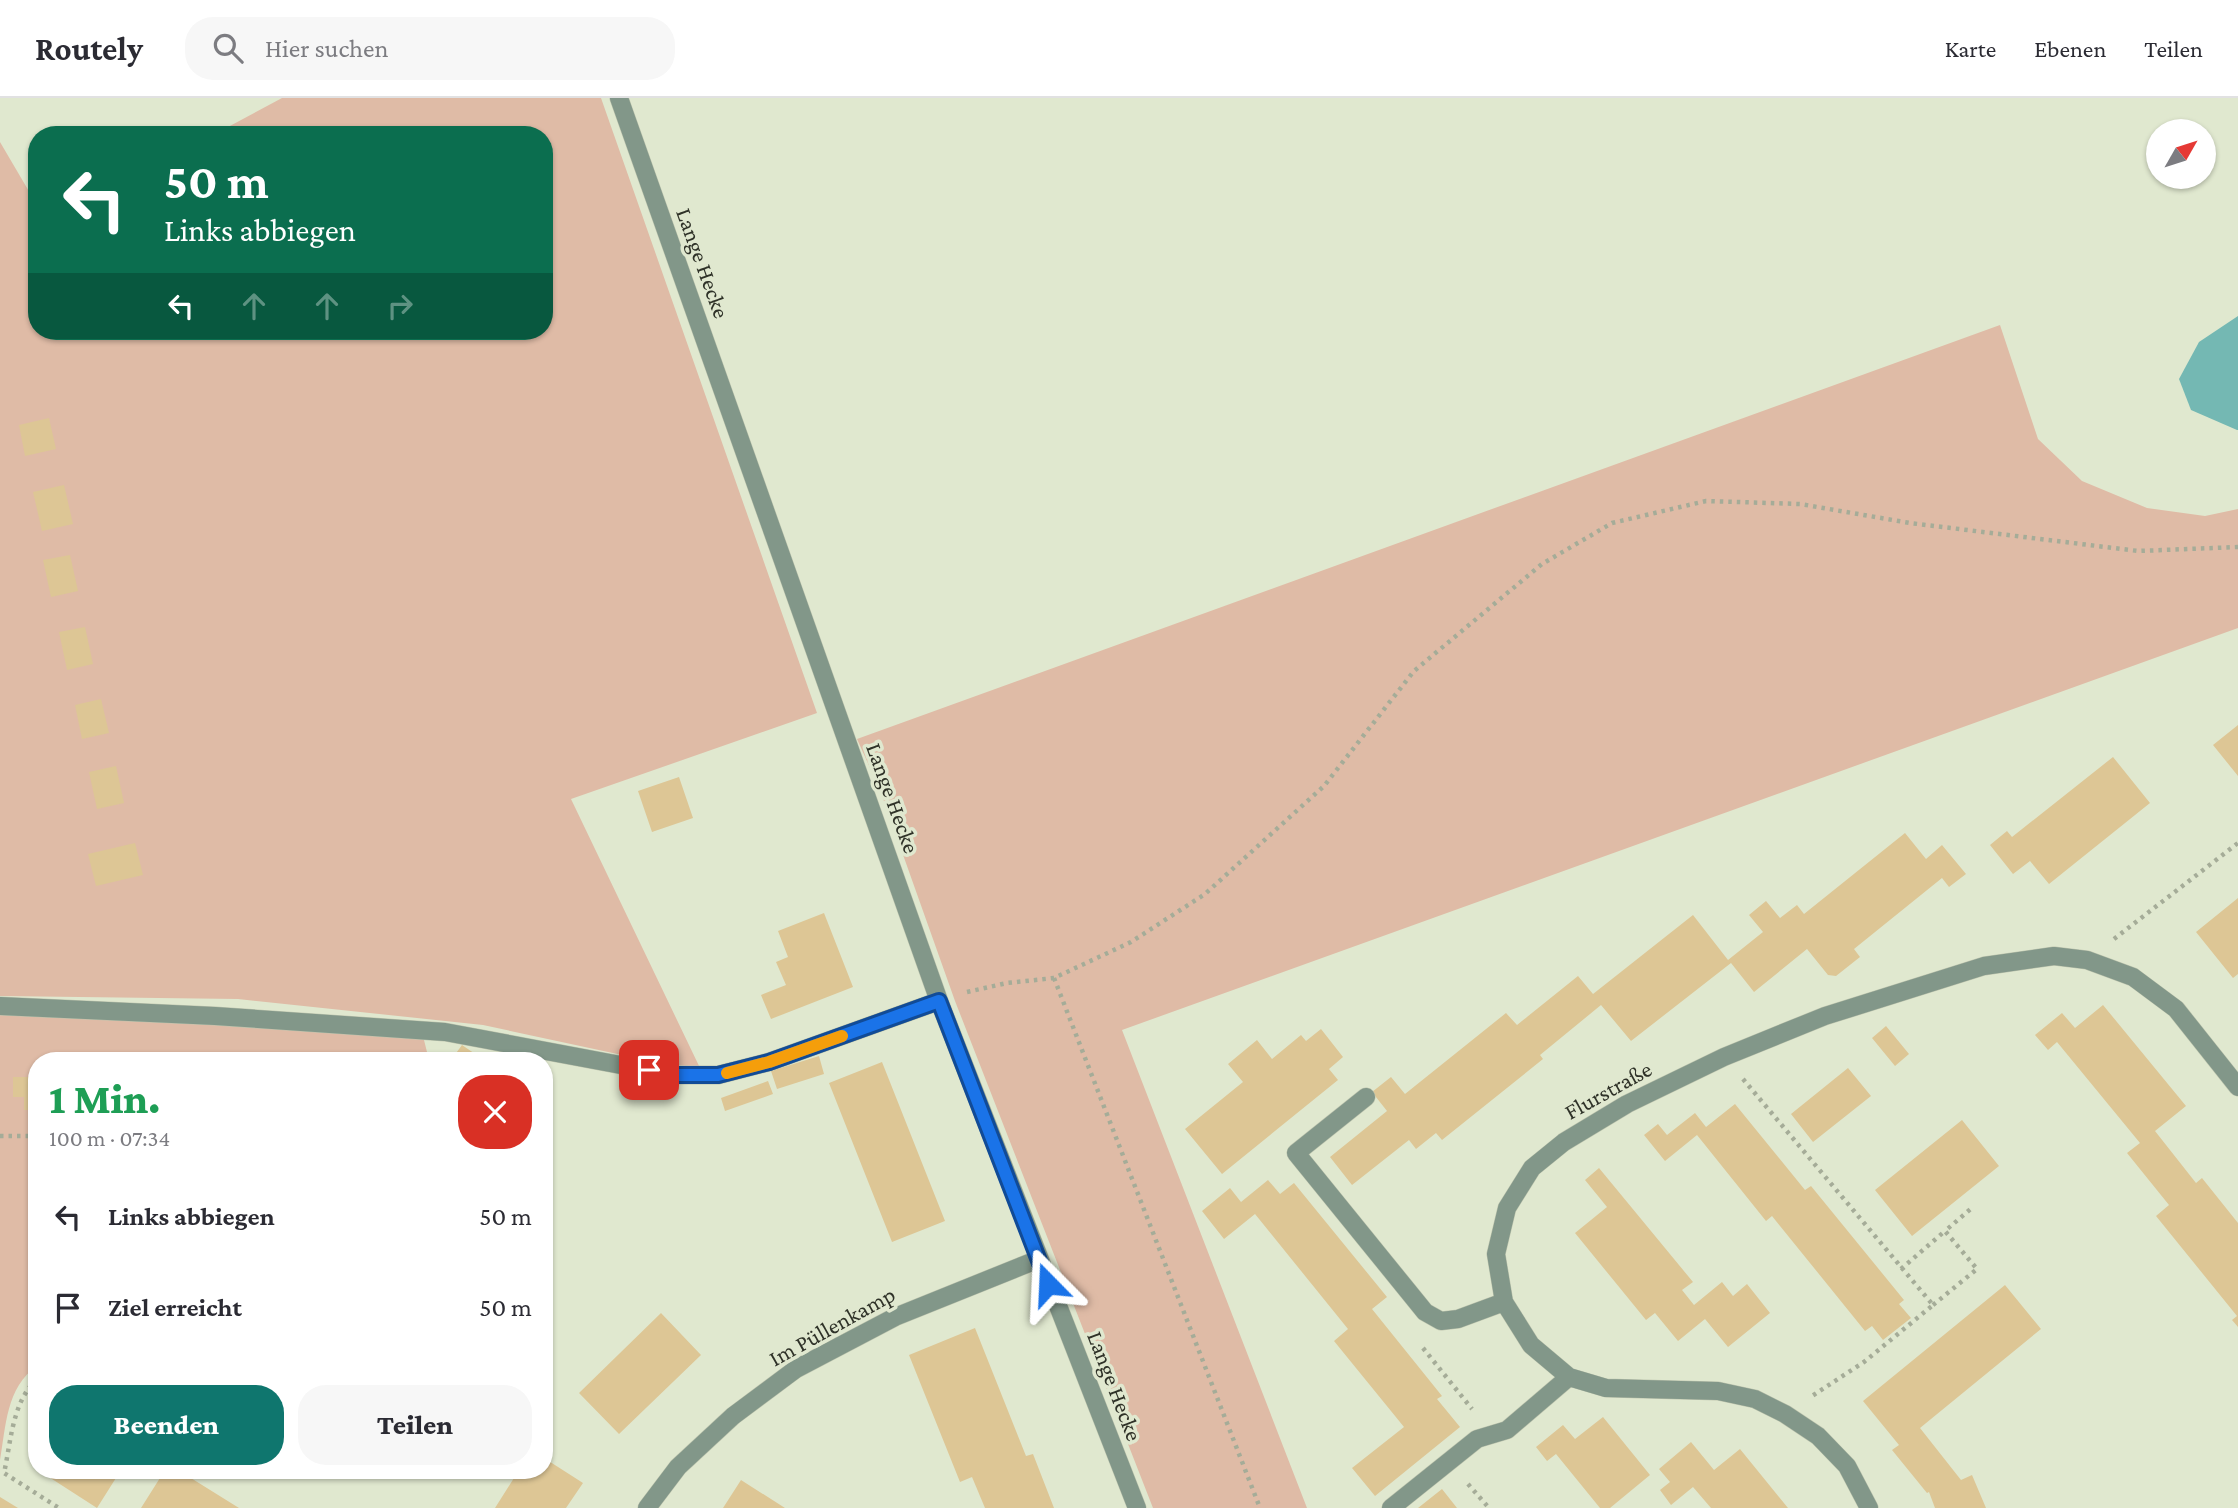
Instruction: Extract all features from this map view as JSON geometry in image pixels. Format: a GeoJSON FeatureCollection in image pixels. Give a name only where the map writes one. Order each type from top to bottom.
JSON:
{"type":"FeatureCollection","features":[{"type":"Feature","properties":{"kind":"street","name":"Lange Hecke"},"geometry":{"type":"LineString","coordinates":[[618,98],[939,1001],[1137,1508]]}},
{"type":"Feature","properties":{"kind":"street","name":"Flurstraße"},"geometry":{"type":"LineString","coordinates":[[1869,1508],[1847,1466],[1818,1436],[1785,1414],[1755,1399],[1718,1391],[1606,1388],[1570,1377],[1531,1345],[1504,1302],[1496,1254],[1507,1208],[1532,1168],[1564,1142],[1627,1104],[1724,1057],[1825,1016],[1984,966],[2054,956],[2087,960],[2133,977],[2176,1009],[2238,1087]]}},
{"type":"Feature","properties":{"kind":"street"},"geometry":{"type":"LineString","coordinates":[[553,1052],[674,1075],[718,1075],[769,1062],[939,1001]]}},
{"type":"Feature","properties":{"kind":"street"},"geometry":{"type":"LineString","coordinates":[[0,1006],[215,1016],[445,1032],[552,1052]]}},
{"type":"Feature","properties":{"kind":"street"},"geometry":{"type":"LineString","coordinates":[[1366,1097],[1296,1153],[1425,1312],[1441,1321],[1458,1319],[1504,1302]]}},
{"type":"Feature","properties":{"kind":"street","name":"Im Püllenkamp"},"geometry":{"type":"LineString","coordinates":[[647,1508],[678,1467],[733,1416],[796,1369],[895,1317],[1039,1259]]}},
{"type":"Feature","properties":{"kind":"street"},"geometry":{"type":"LineString","coordinates":[[1391,1508],[1477,1439],[1507,1430],[1570,1377]]}},
{"type":"Feature","properties":{"kind":"path"},"geometry":{"type":"LineString","coordinates":[[939,1001],[960,993],[1007,983],[1054,978],[1131,942],[1205,894],[1324,786],[1413,671],[1542,564],[1612,523],[1706,501],[1800,504],[1910,523],[2138,551],[2238,547]]}},
{"type":"Feature","properties":{"kind":"path"},"geometry":{"type":"LineString","coordinates":[[2087,960],[2238,843]]}},
{"type":"Feature","properties":{"kind":"path"},"geometry":{"type":"LineString","coordinates":[[1054,978],[1260,1508]]}},
{"type":"Feature","properties":{"kind":"path"},"geometry":{"type":"LineString","coordinates":[[1724,1057],[1933,1305]]}},
{"type":"Feature","properties":{"kind":"path"},"geometry":{"type":"LineString","coordinates":[[0,1136],[28,1136]]}},
{"type":"Feature","properties":{"kind":"path"},"geometry":{"type":"LineString","coordinates":[[1900,1269],[1973,1208]]}},
{"type":"Feature","properties":{"kind":"path"},"geometry":{"type":"LineString","coordinates":[[1785,1414],[1864,1362],[1977,1269],[1945,1231]]}},
{"type":"Feature","properties":{"kind":"path"},"geometry":{"type":"LineString","coordinates":[[1441,1321],[1418,1340],[1492,1434]]}},
{"type":"Feature","properties":{"kind":"path"},"geometry":{"type":"LineString","coordinates":[[28,1389],[17,1409],[4,1474],[59,1508]]}},
{"type":"Feature","properties":{"kind":"shaded area"},"geometry":{"type":"Polygon","coordinates":[[[282,98],[601,98],[817,713],[571,799],[700,1068],[650,1061],[483,1025],[238,999],[0,996],[0,142],[28,190],[28,340],[553,340],[553,126],[230,126],[282,98]]]}},
{"type":"Feature","properties":{"kind":"shaded area"},"geometry":{"type":"Polygon","coordinates":[[[2000,325],[2038,439],[2082,481],[2147,508],[2205,516],[2238,509],[2238,628],[1122,1030],[1307,1508],[1153,1508],[955,1001],[880,790],[857,739],[2000,325]]]}},
{"type":"Feature","properties":{"kind":"shaded area"},"geometry":{"type":"Polygon","coordinates":[[[0,1014],[239,1022],[423,1036],[427,1052],[28,1052],[28,1374],[19,1385],[9,1408],[0,1460],[0,1014]]]}},
{"type":"Feature","properties":{"kind":"water"},"geometry":{"type":"Polygon","coordinates":[[[2238,316],[2237,430],[2191,410],[2179,379],[2199,342],[2238,316]]]}},
{"type":"Feature","properties":{"kind":"building"},"geometry":{"type":"Polygon","coordinates":[[[49,418],[56,449],[25,456],[19,425],[49,418]]]}},
{"type":"Feature","properties":{"kind":"building"},"geometry":{"type":"Polygon","coordinates":[[[64,485],[73,524],[42,531],[33,492],[64,485]]]}},
{"type":"Feature","properties":{"kind":"building"},"geometry":{"type":"Polygon","coordinates":[[[70,555],[78,591],[51,597],[43,560],[70,555]]]}},
{"type":"Feature","properties":{"kind":"building"},"geometry":{"type":"Polygon","coordinates":[[[85,627],[93,664],[67,670],[59,632],[85,627]]]}},
{"type":"Feature","properties":{"kind":"building"},"geometry":{"type":"Polygon","coordinates":[[[101,699],[109,733],[82,739],[75,705],[101,699]]]}},
{"type":"Feature","properties":{"kind":"building"},"geometry":{"type":"Polygon","coordinates":[[[2238,725],[2238,776],[2213,745],[2238,725]]]}},
{"type":"Feature","properties":{"kind":"building"},"geometry":{"type":"Polygon","coordinates":[[[2113,757],[2150,803],[2049,884],[2030,861],[2013,874],[1990,845],[2007,831],[2012,837],[2113,757]]]}},
{"type":"Feature","properties":{"kind":"building"},"geometry":{"type":"Polygon","coordinates":[[[116,766],[124,803],[97,809],[89,772],[116,766]]]}},
{"type":"Feature","properties":{"kind":"building"},"geometry":{"type":"Polygon","coordinates":[[[679,777],[693,818],[652,832],[638,791],[679,777]]]}},
{"type":"Feature","properties":{"kind":"building"},"geometry":{"type":"Polygon","coordinates":[[[1905,833],[1926,859],[1942,845],[1966,874],[1949,887],[1942,878],[1854,949],[1860,957],[1836,976],[1828,975],[1807,949],[1754,992],[1731,963],[1631,1041],[1601,1005],[1540,1055],[1543,1059],[1442,1140],[1436,1133],[1416,1149],[1409,1140],[1352,1185],[1330,1157],[1387,1111],[1372,1092],[1391,1077],[1405,1094],[1506,1013],[1517,1025],[1578,976],[1593,994],[1693,915],[1728,960],[1763,932],[1749,915],[1766,901],[1780,918],[1797,905],[1804,914],[1905,833]]]}},
{"type":"Feature","properties":{"kind":"building"},"geometry":{"type":"Polygon","coordinates":[[[135,843],[143,875],[96,886],[88,854],[135,843]]]}},
{"type":"Feature","properties":{"kind":"building"},"geometry":{"type":"Polygon","coordinates":[[[2238,898],[2238,974],[2233,978],[2196,932],[2238,898]]]}},
{"type":"Feature","properties":{"kind":"building"},"geometry":{"type":"Polygon","coordinates":[[[824,913],[853,987],[771,1019],[761,995],[786,985],[776,962],[788,957],[778,931],[824,913]]]}},
{"type":"Feature","properties":{"kind":"building"},"geometry":{"type":"Polygon","coordinates":[[[2103,1005],[2186,1106],[2155,1131],[2196,1183],[2202,1178],[2238,1223],[2238,1327],[2232,1320],[2237,1316],[2156,1216],[2169,1205],[2127,1153],[2140,1143],[2057,1042],[2048,1050],[2035,1035],[2062,1013],[2075,1028],[2103,1005]]]}},
{"type":"Feature","properties":{"kind":"building"},"geometry":{"type":"Polygon","coordinates":[[[1886,1026],[1909,1054],[1895,1066],[1872,1038],[1886,1026]]]}},
{"type":"Feature","properties":{"kind":"building"},"geometry":{"type":"Polygon","coordinates":[[[1321,1029],[1343,1057],[1329,1069],[1338,1080],[1222,1174],[1185,1129],[1243,1082],[1228,1064],[1257,1040],[1272,1059],[1301,1035],[1306,1041],[1321,1029]]]}},
{"type":"Feature","properties":{"kind":"building"},"geometry":{"type":"Polygon","coordinates":[[[462,1045],[472,1052],[457,1052],[462,1045]]]}},
{"type":"Feature","properties":{"kind":"building"},"geometry":{"type":"Polygon","coordinates":[[[819,1056],[824,1074],[777,1089],[771,1071],[819,1056]]]}},
{"type":"Feature","properties":{"kind":"building"},"geometry":{"type":"Polygon","coordinates":[[[882,1062],[945,1221],[892,1242],[829,1083],[882,1062]]]}},
{"type":"Feature","properties":{"kind":"building"},"geometry":{"type":"Polygon","coordinates":[[[1848,1068],[1871,1096],[1813,1142],[1791,1114],[1848,1068]]]}},
{"type":"Feature","properties":{"kind":"building"},"geometry":{"type":"Polygon","coordinates":[[[13,1077],[28,1077],[28,1110],[24,1110],[24,1097],[13,1097],[13,1077]]]}},
{"type":"Feature","properties":{"kind":"building"},"geometry":{"type":"Polygon","coordinates":[[[768,1081],[773,1094],[725,1111],[721,1098],[768,1081]]]}},
{"type":"Feature","properties":{"kind":"building"},"geometry":{"type":"Polygon","coordinates":[[[1735,1104],[1805,1190],[1811,1186],[1904,1300],[1899,1304],[1911,1318],[1883,1340],[1872,1326],[1865,1331],[1772,1216],[1766,1221],[1697,1135],[1665,1161],[1644,1135],[1658,1124],[1667,1135],[1695,1113],[1706,1127],[1735,1104]]]}},
{"type":"Feature","properties":{"kind":"building"},"geometry":{"type":"Polygon","coordinates":[[[1962,1120],[1999,1166],[1912,1236],[1875,1190],[1962,1120]]]}},
{"type":"Feature","properties":{"kind":"building"},"geometry":{"type":"Polygon","coordinates":[[[1599,1168],[1693,1282],[1682,1290],[1694,1305],[1722,1282],[1733,1296],[1747,1284],[1770,1313],[1728,1347],[1705,1319],[1678,1341],[1655,1313],[1646,1320],[1575,1233],[1607,1207],[1585,1180],[1599,1168]]]}},
{"type":"Feature","properties":{"kind":"building"},"geometry":{"type":"Polygon","coordinates":[[[1268,1180],[1280,1194],[1294,1183],[1387,1297],[1372,1309],[1442,1396],[1437,1399],[1460,1427],[1375,1496],[1352,1468],[1404,1427],[1334,1341],[1348,1329],[1255,1214],[1224,1239],[1202,1211],[1230,1188],[1241,1202],[1268,1180]]]}},
{"type":"Feature","properties":{"kind":"building"},"geometry":{"type":"Polygon","coordinates":[[[2005,1285],[2041,1329],[1920,1428],[1961,1480],[1972,1475],[1986,1508],[1935,1508],[1929,1492],[1927,1493],[1892,1450],[1899,1445],[1863,1401],[2005,1285]]]}},
{"type":"Feature","properties":{"kind":"building"},"geometry":{"type":"Polygon","coordinates":[[[661,1313],[701,1355],[619,1434],[579,1393],[661,1313]]]}},
{"type":"Feature","properties":{"kind":"building"},"geometry":{"type":"Polygon","coordinates":[[[975,1328],[1026,1456],[1033,1454],[1054,1508],[985,1508],[972,1477],[960,1482],[909,1355],[975,1328]]]}},
{"type":"Feature","properties":{"kind":"building"},"geometry":{"type":"Polygon","coordinates":[[[1603,1417],[1650,1475],[1610,1508],[1600,1508],[1556,1454],[1547,1461],[1536,1447],[1563,1425],[1575,1439],[1603,1417]]]}},
{"type":"Feature","properties":{"kind":"building"},"geometry":{"type":"Polygon","coordinates":[[[1691,1442],[1714,1470],[1740,1449],[1788,1508],[1711,1508],[1693,1487],[1671,1505],[1660,1490],[1670,1482],[1659,1469],[1691,1442]]]}},
{"type":"Feature","properties":{"kind":"building"},"geometry":{"type":"Polygon","coordinates":[[[553,1464],[583,1483],[566,1508],[495,1508],[513,1479],[553,1479],[553,1464]]]}},
{"type":"Feature","properties":{"kind":"building"},"geometry":{"type":"Polygon","coordinates":[[[52,1479],[115,1479],[97,1508],[52,1479]]]}},
{"type":"Feature","properties":{"kind":"building"},"geometry":{"type":"Polygon","coordinates":[[[159,1479],[192,1479],[239,1508],[141,1508],[159,1479]]]}},
{"type":"Feature","properties":{"kind":"building"},"geometry":{"type":"Polygon","coordinates":[[[741,1480],[785,1508],[723,1508],[741,1480]]]}},
{"type":"Feature","properties":{"kind":"building"},"geometry":{"type":"Polygon","coordinates":[[[1442,1489],[1457,1508],[1418,1508],[1442,1489]]]}},
{"type":"Feature","properties":{"kind":"building"},"geometry":{"type":"Polygon","coordinates":[[[0,1497],[18,1508],[0,1508],[0,1497]]]}},
{"type":"Feature","properties":{"kind":"slow traffic"},"geometry":{"type":"LineString","coordinates":[[727,1073],[769,1062],[842,1036]]}},
{"type":"Feature","properties":{"kind":"route"},"geometry":{"type":"LineString","coordinates":[[649,1070],[674,1075],[718,1075],[769,1062],[939,1001],[1048,1284]]}}]}
